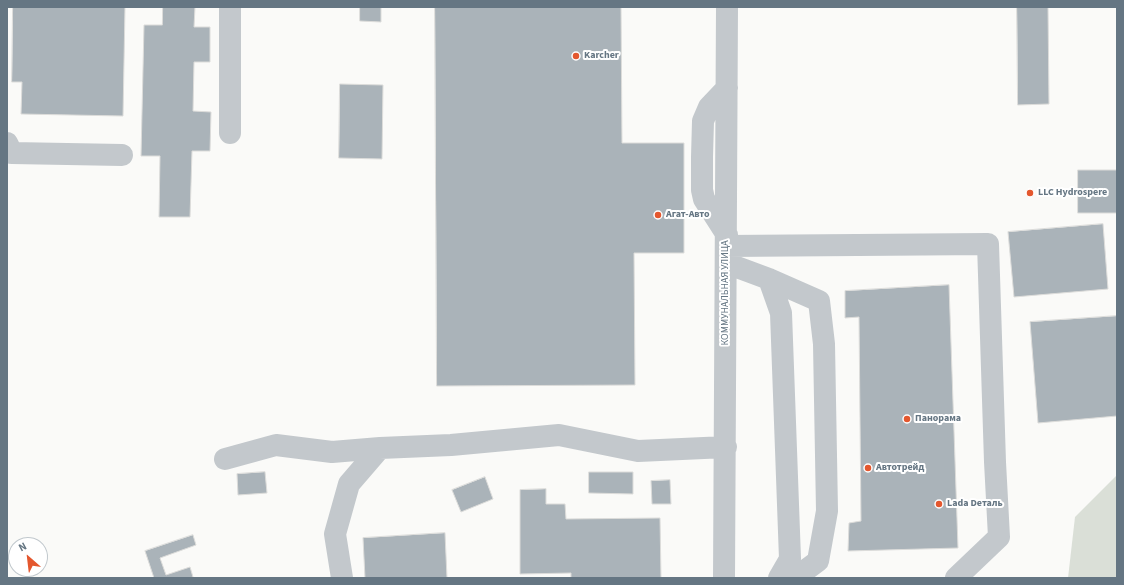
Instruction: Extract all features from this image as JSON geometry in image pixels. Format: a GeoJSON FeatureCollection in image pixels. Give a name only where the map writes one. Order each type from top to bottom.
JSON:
{"type":"FeatureCollection","features":[{"type":"Feature","properties":{"kind":"street"},"geometry":{"type":"LineString","coordinates":[[230,7],[230,133]]}},
{"type":"Feature","properties":{"kind":"street","name":"КОММУНАЛЬНАЯ УЛИЦА"},"geometry":{"type":"LineString","coordinates":[[724,578],[726,447],[727,7]]}},
{"type":"Feature","properties":{"kind":"street"},"geometry":{"type":"LineString","coordinates":[[7,143],[12,153],[122,155]]}},
{"type":"Feature","properties":{"kind":"street"},"geometry":{"type":"LineString","coordinates":[[726,248],[988,244],[999,537],[956,578]]}},
{"type":"Feature","properties":{"kind":"street"},"geometry":{"type":"LineString","coordinates":[[726,248],[769,279],[819,301],[824,344],[827,511],[818,561],[795,578]]}},
{"type":"Feature","properties":{"kind":"street"},"geometry":{"type":"LineString","coordinates":[[769,279],[781,314],[790,559],[779,578]]}},
{"type":"Feature","properties":{"kind":"street"},"geometry":{"type":"LineString","coordinates":[[225,459],[276,445],[332,452],[451,445],[559,434],[638,451],[726,447]]}},
{"type":"Feature","properties":{"kind":"street"},"geometry":{"type":"LineString","coordinates":[[342,578],[335,534],[349,484],[380,448]]}},
{"type":"Feature","properties":{"kind":"shaded area"},"geometry":{"type":"Polygon","coordinates":[[[1117,475],[1117,578],[1068,578],[1075,517],[1117,475]]]}},
{"type":"Feature","properties":{"kind":"building"},"geometry":{"type":"Polygon","coordinates":[[[13,7],[125,7],[123,116],[21,114],[22,82],[12,82],[13,7]]]}},
{"type":"Feature","properties":{"kind":"building"},"geometry":{"type":"Polygon","coordinates":[[[163,7],[195,7],[194,27],[210,27],[210,62],[194,62],[193,111],[211,112],[210,151],[192,151],[190,217],[159,217],[160,156],[141,156],[144,25],[162,25],[163,7]]]}},
{"type":"Feature","properties":{"kind":"building"},"geometry":{"type":"Polygon","coordinates":[[[360,7],[381,7],[381,22],[360,21],[360,7]]]}},
{"type":"Feature","properties":{"kind":"building"},"geometry":{"type":"Polygon","coordinates":[[[435,7],[621,7],[622,143],[684,143],[684,253],[634,253],[635,385],[437,386],[435,7]]]}},
{"type":"Feature","properties":{"kind":"building"},"geometry":{"type":"Polygon","coordinates":[[[1017,7],[1048,7],[1049,104],[1018,105],[1017,7]]]}},
{"type":"Feature","properties":{"kind":"building"},"geometry":{"type":"Polygon","coordinates":[[[340,84],[383,85],[382,159],[339,158],[340,84]]]}},
{"type":"Feature","properties":{"kind":"building"},"geometry":{"type":"Polygon","coordinates":[[[1078,170],[1117,170],[1117,213],[1078,213],[1078,170]]]}},
{"type":"Feature","properties":{"kind":"building"},"geometry":{"type":"Polygon","coordinates":[[[1103,224],[1108,289],[1014,297],[1008,232],[1103,224]]]}},
{"type":"Feature","properties":{"kind":"building","name":"Панорама"},"geometry":{"type":"Polygon","coordinates":[[[949,285],[958,548],[848,551],[849,523],[861,521],[859,317],[845,318],[845,291],[949,285]]]}},
{"type":"Feature","properties":{"kind":"building"},"geometry":{"type":"Polygon","coordinates":[[[1117,316],[1117,416],[1038,423],[1030,322],[1117,316]]]}},
{"type":"Feature","properties":{"kind":"building"},"geometry":{"type":"Polygon","coordinates":[[[265,472],[267,493],[238,495],[237,474],[265,472]]]}},
{"type":"Feature","properties":{"kind":"building"},"geometry":{"type":"Polygon","coordinates":[[[589,472],[633,472],[633,494],[589,493],[589,472]]]}},
{"type":"Feature","properties":{"kind":"building"},"geometry":{"type":"Polygon","coordinates":[[[485,477],[493,499],[461,512],[452,490],[485,477]]]}},
{"type":"Feature","properties":{"kind":"building"},"geometry":{"type":"Polygon","coordinates":[[[670,480],[671,504],[652,504],[651,481],[670,480]]]}},
{"type":"Feature","properties":{"kind":"building"},"geometry":{"type":"Polygon","coordinates":[[[546,489],[546,504],[565,504],[566,519],[660,518],[661,578],[571,578],[571,573],[520,574],[520,490],[546,489]]]}},
{"type":"Feature","properties":{"kind":"building"},"geometry":{"type":"Polygon","coordinates":[[[445,533],[447,578],[365,578],[363,538],[445,533]]]}},
{"type":"Feature","properties":{"kind":"building"},"geometry":{"type":"Polygon","coordinates":[[[193,535],[196,545],[160,558],[166,575],[190,567],[193,577],[154,578],[145,551],[193,535]]]}},
{"type":"Feature","properties":{"kind":"place","name":"Karcher"},"geometry":{"type":"Point","coordinates":[576,56]}},
{"type":"Feature","properties":{"kind":"place","name":"LLC Hydrospere"},"geometry":{"type":"Point","coordinates":[1030,193]}},
{"type":"Feature","properties":{"kind":"place","name":"Агат-Авто"},"geometry":{"type":"Point","coordinates":[658,215]}},
{"type":"Feature","properties":{"kind":"place","name":"Панорама"},"geometry":{"type":"Point","coordinates":[907,419]}},
{"type":"Feature","properties":{"kind":"place","name":"Автотрейд"},"geometry":{"type":"Point","coordinates":[868,468]}},
{"type":"Feature","properties":{"kind":"place","name":"Lada Dеталь"},"geometry":{"type":"Point","coordinates":[939,504]}}]}
